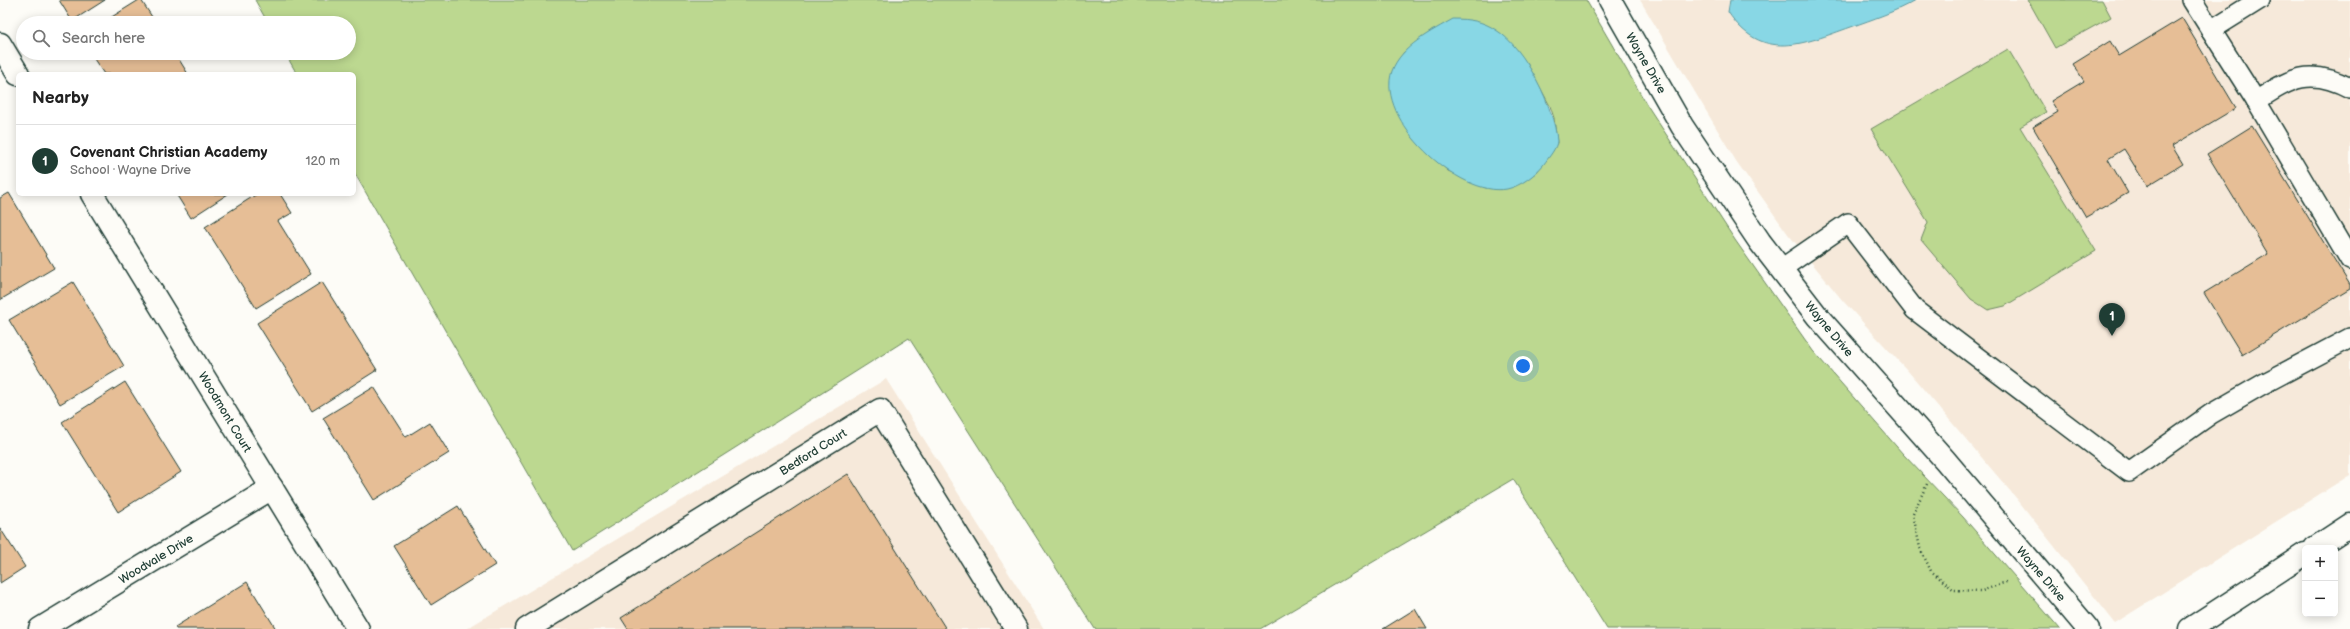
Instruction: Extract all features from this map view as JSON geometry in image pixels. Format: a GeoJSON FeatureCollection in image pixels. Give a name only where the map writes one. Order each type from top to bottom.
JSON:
{"type":"FeatureCollection","features":[{"type":"Feature","properties":{"kind":"street","name":"Wayne Drive"},"geometry":{"type":"LineString","coordinates":[[1610,0],[1682,126],[1760,242],[1781,270],[1818,317],[1945,460],[2088,629]]}},
{"type":"Feature","properties":{"kind":"street"},"geometry":{"type":"LineString","coordinates":[[0,44],[17,72]]}},
{"type":"Feature","properties":{"kind":"street","name":"Woodmont Court"},"geometry":{"type":"LineString","coordinates":[[93,196],[358,629]]}},
{"type":"Feature","properties":{"kind":"street","name":"Bedford Court"},"geometry":{"type":"LineString","coordinates":[[527,629],[880,410],[1016,629]]}},
{"type":"Feature","properties":{"kind":"street","name":"Woodvale Drive"},"geometry":{"type":"LineString","coordinates":[[40,629],[272,488]]}},
{"type":"Feature","properties":{"kind":"street"},"geometry":{"type":"LineString","coordinates":[[2320,545],[2350,525]]}},
{"type":"Feature","properties":{"kind":"street"},"geometry":{"type":"LineString","coordinates":[[2190,629],[2302,556]]}},
{"type":"Feature","properties":{"kind":"lane"},"geometry":{"type":"LineString","coordinates":[[2192,0],[2256,101],[2349,255]]}},
{"type":"Feature","properties":{"kind":"lane"},"geometry":{"type":"LineString","coordinates":[[2211,30],[2259,0]]}},
{"type":"Feature","properties":{"kind":"lane"},"geometry":{"type":"LineString","coordinates":[[2256,101],[2286,82],[2300,77],[2319,77],[2336,81],[2350,88]]}},
{"type":"Feature","properties":{"kind":"lane"},"geometry":{"type":"LineString","coordinates":[[1781,270],[1848,223],[1915,310],[2129,472],[2211,414],[2263,384],[2350,338]]}},
{"type":"Feature","properties":{"kind":"path"},"geometry":{"type":"LineString","coordinates":[[1945,460],[1923,491],[1913,514],[1920,548],[1931,571],[1954,590],[1982,591],[2006,583],[2035,568]]}},
{"type":"Feature","properties":{"kind":"shaded area"},"geometry":{"type":"Polygon","coordinates":[[[1640,0],[2350,0],[2350,475],[2115,623],[2017,499],[1907,370],[1843,301],[1788,234],[1736,161],[1640,0]]]}},
{"type":"Feature","properties":{"kind":"shaded area"},"geometry":{"type":"Polygon","coordinates":[[[886,379],[1044,629],[466,629],[886,379]]]}},
{"type":"Feature","properties":{"kind":"green space"},"geometry":{"type":"Polygon","coordinates":[[[255,0],[1586,0],[1647,105],[1735,240],[1813,351],[1903,454],[1963,517],[2060,629],[1607,629],[1513,479],[1260,629],[1095,629],[909,338],[572,551],[356,175],[356,72],[296,72],[289,60],[356,60],[356,16],[264,16],[255,0]],[[1433,30],[1403,53],[1413,138],[1448,171],[1486,188],[1524,181],[1537,172],[1557,143],[1554,118],[1550,106],[1527,63],[1433,30]]]}},
{"type":"Feature","properties":{"kind":"green space"},"geometry":{"type":"Polygon","coordinates":[[[2028,0],[2102,0],[2111,17],[2055,48],[2028,0]]]}},
{"type":"Feature","properties":{"kind":"green space"},"geometry":{"type":"Polygon","coordinates":[[[2008,49],[2046,112],[2020,127],[2096,251],[2005,306],[1988,310],[1971,299],[1921,240],[1928,222],[1871,129],[2008,49]]]}},
{"type":"Feature","properties":{"kind":"water"},"geometry":{"type":"Polygon","coordinates":[[[1730,0],[1916,0],[1884,15],[1816,39],[1784,45],[1769,44],[1755,38],[1741,28],[1728,12],[1730,0]]]}},
{"type":"Feature","properties":{"kind":"water"},"geometry":{"type":"Polygon","coordinates":[[[1453,19],[1470,20],[1481,23],[1491,27],[1507,38],[1528,64],[1537,80],[1551,113],[1557,141],[1556,147],[1544,164],[1536,172],[1527,180],[1512,188],[1488,188],[1466,181],[1445,168],[1425,151],[1408,132],[1396,111],[1390,90],[1392,71],[1396,62],[1402,54],[1418,40],[1453,19]]]}},
{"type":"Feature","properties":{"kind":"building"},"geometry":{"type":"Polygon","coordinates":[[[59,0],[105,0],[80,16],[69,16],[59,0]]]}},
{"type":"Feature","properties":{"kind":"building"},"geometry":{"type":"Polygon","coordinates":[[[141,0],[151,16],[113,16],[141,0]]]}},
{"type":"Feature","properties":{"kind":"building"},"geometry":{"type":"Polygon","coordinates":[[[2182,18],[2236,108],[2172,146],[2183,164],[2147,186],[2124,149],[2108,159],[2128,193],[2086,217],[2033,127],[2058,112],[2051,101],[2084,81],[2073,64],[2110,41],[2119,56],[2182,18]]]}},
{"type":"Feature","properties":{"kind":"building"},"geometry":{"type":"Polygon","coordinates":[[[95,60],[179,60],[187,72],[103,72],[95,60]]]}},
{"type":"Feature","properties":{"kind":"building"},"geometry":{"type":"Polygon","coordinates":[[[2252,126],[2350,285],[2350,289],[2242,355],[2204,293],[2268,254],[2207,154],[2252,126]]]}},
{"type":"Feature","properties":{"kind":"building"},"geometry":{"type":"Polygon","coordinates":[[[9,193],[54,268],[0,300],[0,198],[9,193]]]}},
{"type":"Feature","properties":{"kind":"building"},"geometry":{"type":"Polygon","coordinates":[[[177,196],[225,196],[191,218],[177,196]]]}},
{"type":"Feature","properties":{"kind":"building"},"geometry":{"type":"Polygon","coordinates":[[[254,196],[281,196],[292,213],[278,221],[311,274],[256,308],[205,227],[254,196]]]}},
{"type":"Feature","properties":{"kind":"building"},"geometry":{"type":"Polygon","coordinates":[[[73,282],[124,366],[60,404],[9,320],[73,282]]]}},
{"type":"Feature","properties":{"kind":"building"},"geometry":{"type":"Polygon","coordinates":[[[322,282],[377,370],[312,411],[257,323],[322,282]]]}},
{"type":"Feature","properties":{"kind":"building"},"geometry":{"type":"Polygon","coordinates":[[[125,382],[181,472],[118,512],[62,422],[125,382]]]}},
{"type":"Feature","properties":{"kind":"building"},"geometry":{"type":"Polygon","coordinates":[[[374,387],[406,437],[430,422],[449,453],[374,500],[323,418],[374,387]]]}},
{"type":"Feature","properties":{"kind":"building"},"geometry":{"type":"Polygon","coordinates":[[[848,474],[946,629],[628,629],[621,618],[848,474]]]}},
{"type":"Feature","properties":{"kind":"building"},"geometry":{"type":"Polygon","coordinates":[[[458,506],[495,565],[431,605],[394,546],[458,506]]]}},
{"type":"Feature","properties":{"kind":"building"},"geometry":{"type":"Polygon","coordinates":[[[0,528],[25,567],[0,583],[0,528]]]}},
{"type":"Feature","properties":{"kind":"building"},"geometry":{"type":"Polygon","coordinates":[[[247,582],[276,629],[176,629],[175,627],[247,582]]]}},
{"type":"Feature","properties":{"kind":"building"},"geometry":{"type":"Polygon","coordinates":[[[1415,609],[1427,629],[1383,629],[1415,609]]]}},
{"type":"Feature","properties":{"kind":"place","name":"Covenant Christian Academy"},"geometry":{"type":"Point","coordinates":[2112,336]}}]}
